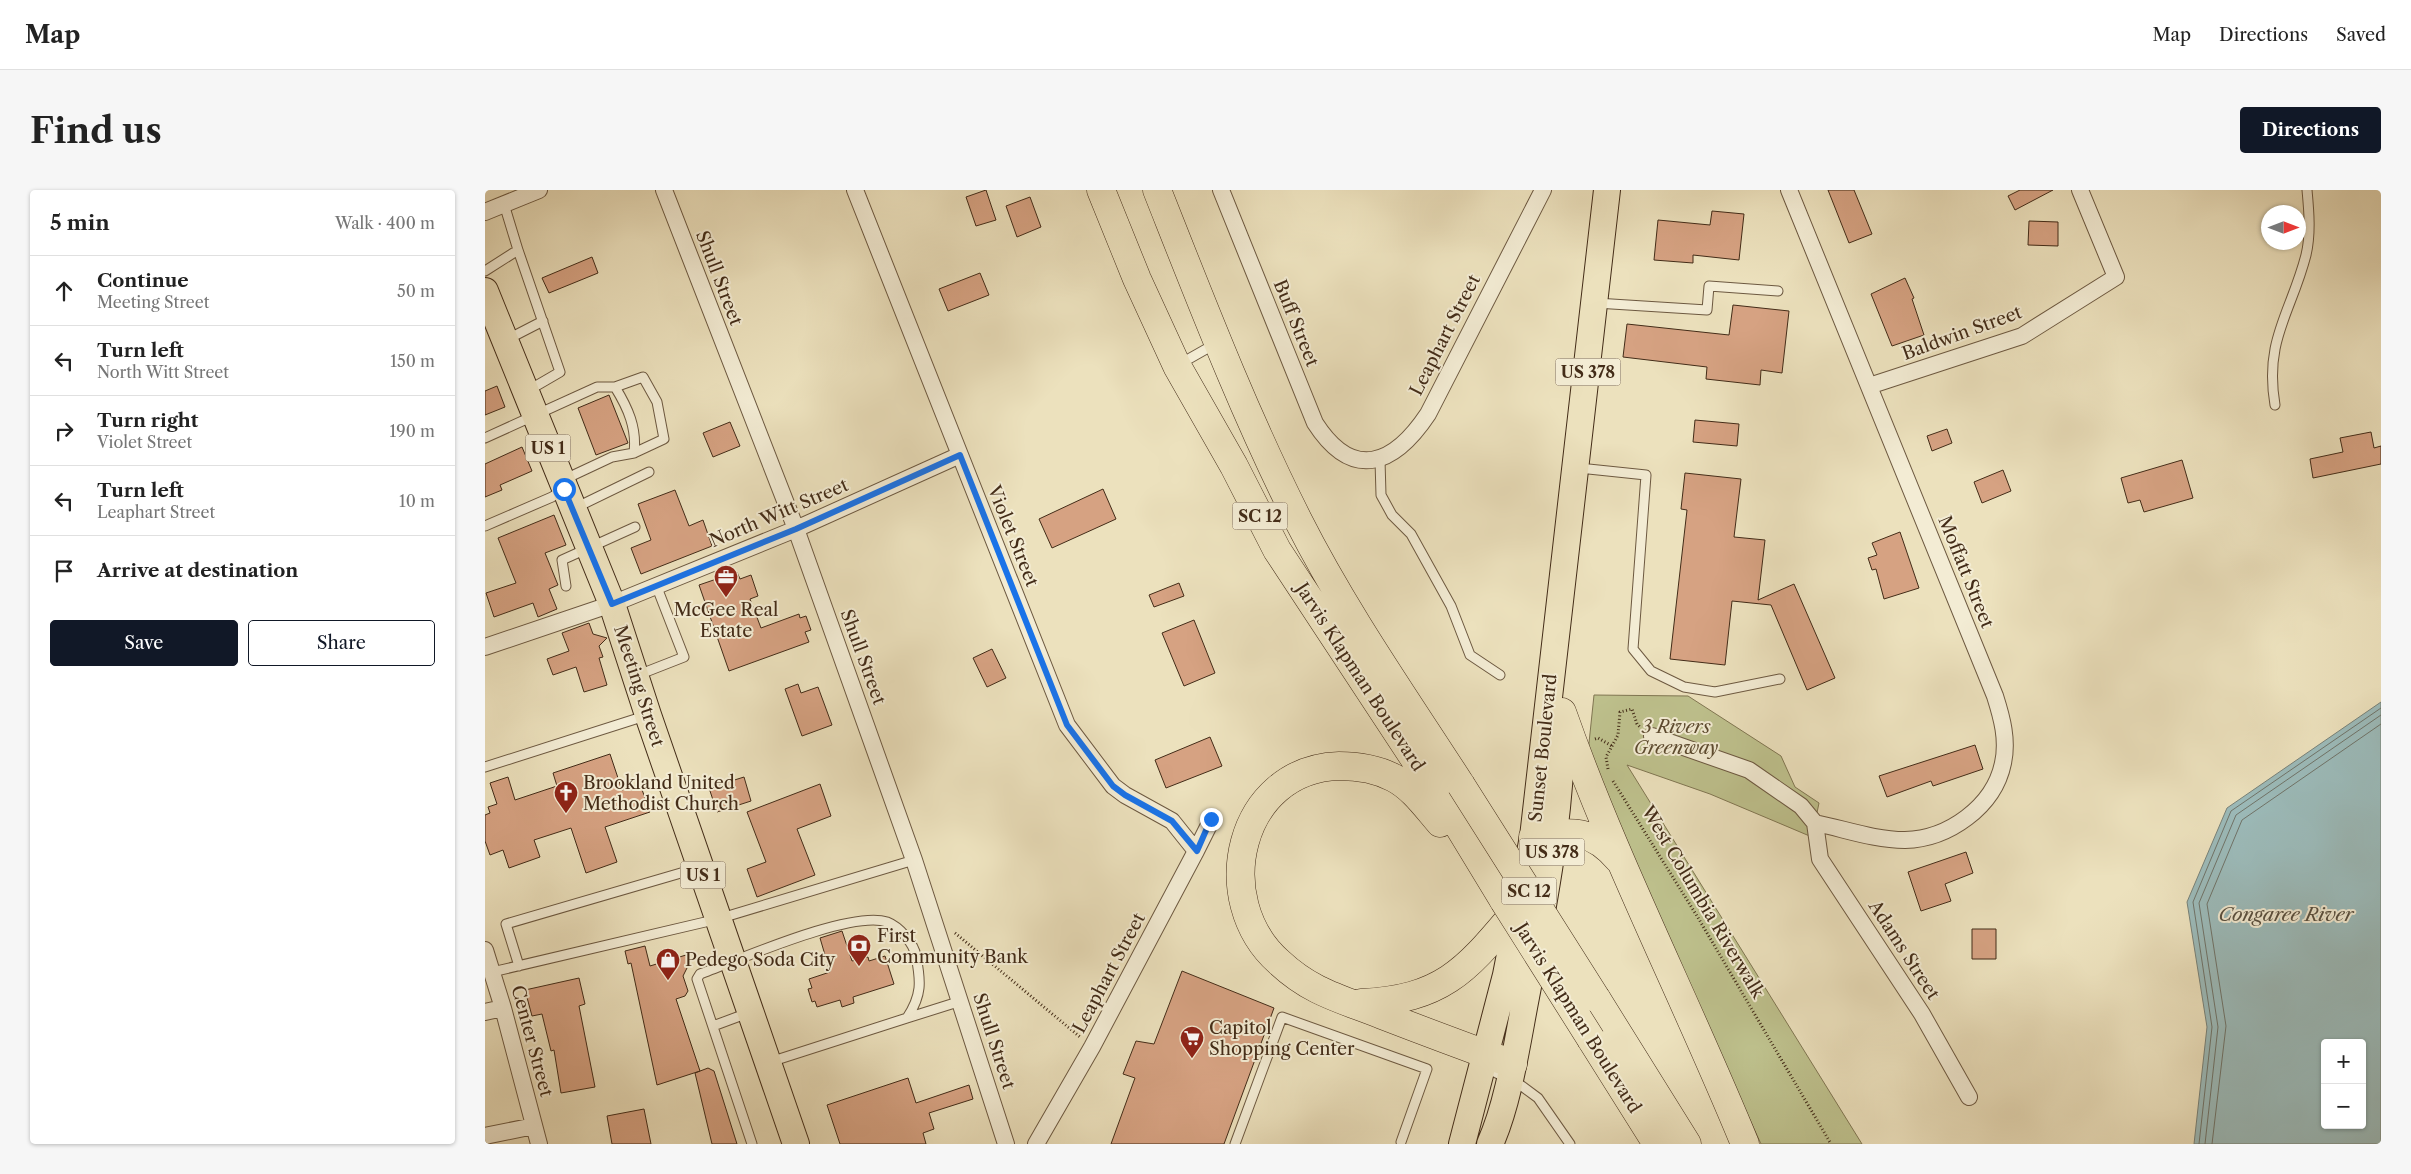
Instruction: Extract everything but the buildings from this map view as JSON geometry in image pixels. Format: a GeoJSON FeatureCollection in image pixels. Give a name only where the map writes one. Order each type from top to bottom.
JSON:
{"type":"FeatureCollection","features":[{"type":"Feature","properties":{"kind":"highway","name":"Jarvis Klapman Boulevard"},"geometry":{"type":"LineString","coordinates":[[1101,190],[1137,280],[1177,366],[1277,550],[1454,830],[1513,902],[1591,1039],[1657,1144]]}},
{"type":"Feature","properties":{"kind":"highway","name":"Jarvis Klapman Boulevard"},"geometry":{"type":"LineString","coordinates":[[1157,190],[1217,343],[1299,520],[1345,604],[1597,998],[1687,1144]]}},
{"type":"Feature","properties":{"kind":"highway"},"geometry":{"type":"LineString","coordinates":[[1562,712],[1579,760],[1623,866],[1707,1051],[1745,1144]]}},
{"type":"Feature","properties":{"kind":"highway"},"geometry":{"type":"LineString","coordinates":[[1454,830],[1407,787],[1380,772],[1365,768],[1334,767],[1303,775],[1276,792],[1255,816],[1243,846],[1240,877],[1245,908],[1258,937],[1278,962],[1303,982],[1331,997],[1354,1003],[1511,1072]]}},
{"type":"Feature","properties":{"kind":"highway"},"geometry":{"type":"LineString","coordinates":[[1545,835],[1579,832],[1607,846],[1623,866]]}},
{"type":"Feature","properties":{"kind":"highway"},"geometry":{"type":"LineString","coordinates":[[1354,1003],[1391,1002],[1434,989],[1477,956],[1513,902]]}},
{"type":"Feature","properties":{"kind":"main road","name":"Sunset Boulevard"},"geometry":{"type":"LineString","coordinates":[[1490,1144],[1511,1072],[1545,835],[1565,553],[1596,303],[1607,190]]}},
{"type":"Feature","properties":{"kind":"main road","name":"Meeting Street"},"geometry":{"type":"LineString","coordinates":[[485,291],[495,328],[525,392],[588,550],[612,604],[648,715],[796,1144]]}},
{"type":"Feature","properties":{"kind":"main road","name":"Sunset Boulevard"},"geometry":{"type":"LineString","coordinates":[[1462,1144],[1485,1061],[1513,902],[1545,835],[1562,768],[1562,712],[1569,606],[1565,553]]}},
{"type":"Feature","properties":{"kind":"street"},"geometry":{"type":"LineString","coordinates":[[485,212],[539,190]]}},
{"type":"Feature","properties":{"kind":"street","name":"Shull Street"},"geometry":{"type":"LineString","coordinates":[[663,190],[796,529],[933,914],[1006,1144]]}},
{"type":"Feature","properties":{"kind":"street","name":"Violet Street"},"geometry":{"type":"LineString","coordinates":[[855,190],[1067,725],[1113,786],[1125,795],[1172,821],[1197,851]]}},
{"type":"Feature","properties":{"kind":"street","name":"Buff Street"},"geometry":{"type":"LineString","coordinates":[[1221,190],[1308,409],[1323,436],[1335,449],[1351,458],[1380,460]]}},
{"type":"Feature","properties":{"kind":"street","name":"Leaphart Street"},"geometry":{"type":"LineString","coordinates":[[1380,460],[1398,450],[1428,414],[1543,190]]}},
{"type":"Feature","properties":{"kind":"street","name":"Moffatt Street"},"geometry":{"type":"LineString","coordinates":[[1789,190],[1995,696],[2005,733],[2003,764],[1989,793],[1965,819],[1937,835],[1922,839],[1889,839],[1815,823]]}},
{"type":"Feature","properties":{"kind":"street","name":"Baldwin Street"},"geometry":{"type":"LineString","coordinates":[[1869,386],[2022,336],[2116,277],[2080,190]]}},
{"type":"Feature","properties":{"kind":"street","name":"North Witt Street"},"geometry":{"type":"LineString","coordinates":[[485,648],[612,604],[796,529],[960,455]]}},
{"type":"Feature","properties":{"kind":"street"},"geometry":{"type":"LineString","coordinates":[[1652,736],[1749,770],[1801,806],[1815,823]]}},
{"type":"Feature","properties":{"kind":"street","name":"Leaphart Street"},"geometry":{"type":"LineString","coordinates":[[1036,1144],[1092,1047],[1197,851],[1211,819]]}},
{"type":"Feature","properties":{"kind":"street","name":"Adams Street"},"geometry":{"type":"LineString","coordinates":[[1815,823],[1816,844],[1824,866],[1922,1014],[1969,1097]]}},
{"type":"Feature","properties":{"kind":"street","name":"Center Street"},"geometry":{"type":"LineString","coordinates":[[485,950],[503,1008],[539,1144]]}},
{"type":"Feature","properties":{"kind":"street"},"geometry":{"type":"LineString","coordinates":[[485,1012],[503,1008]]}},
{"type":"Feature","properties":{"kind":"street"},"geometry":{"type":"LineString","coordinates":[[485,1136],[534,1126]]}},
{"type":"Feature","properties":{"kind":"lane"},"geometry":{"type":"LineString","coordinates":[[2275,405],[2271,383],[2273,352],[2281,320],[2307,253],[2309,219],[2307,190]]}},
{"type":"Feature","properties":{"kind":"lane"},"geometry":{"type":"LineString","coordinates":[[504,204],[560,372],[525,392]]}},
{"type":"Feature","properties":{"kind":"lane"},"geometry":{"type":"LineString","coordinates":[[485,271],[518,250]]}},
{"type":"Feature","properties":{"kind":"lane"},"geometry":{"type":"LineString","coordinates":[[1596,303],[1707,310],[1709,286],[1778,291]]}},
{"type":"Feature","properties":{"kind":"lane"},"geometry":{"type":"LineString","coordinates":[[495,328],[543,321]]}},
{"type":"Feature","properties":{"kind":"lane"},"geometry":{"type":"LineString","coordinates":[[1177,366],[1217,343]]}},
{"type":"Feature","properties":{"kind":"lane"},"geometry":{"type":"LineString","coordinates":[[485,438],[597,387],[615,387],[643,377],[657,402],[664,439],[634,453],[613,457],[566,493]]}},
{"type":"Feature","properties":{"kind":"lane"},"geometry":{"type":"LineString","coordinates":[[615,387],[627,407],[636,438],[634,453]]}},
{"type":"Feature","properties":{"kind":"lane"},"geometry":{"type":"LineString","coordinates":[[1380,460],[1381,495],[1392,515],[1411,534],[1451,606],[1471,655],[1500,675]]}},
{"type":"Feature","properties":{"kind":"lane"},"geometry":{"type":"LineString","coordinates":[[1576,467],[1646,474],[1633,649],[1651,671],[1684,687],[1715,692],[1780,679]]}},
{"type":"Feature","properties":{"kind":"lane"},"geometry":{"type":"LineString","coordinates":[[485,526],[552,497],[649,472]]}},
{"type":"Feature","properties":{"kind":"lane"},"geometry":{"type":"LineString","coordinates":[[566,586],[562,560],[588,550],[635,527]]}},
{"type":"Feature","properties":{"kind":"lane"},"geometry":{"type":"LineString","coordinates":[[635,676],[684,658],[656,585]]}},
{"type":"Feature","properties":{"kind":"lane"},"geometry":{"type":"LineString","coordinates":[[485,767],[648,715]]}},
{"type":"Feature","properties":{"kind":"lane"},"geometry":{"type":"LineString","coordinates":[[492,972],[718,919],[914,860]]}},
{"type":"Feature","properties":{"kind":"lane"},"geometry":{"type":"LineString","coordinates":[[519,966],[506,924],[700,867]]}},
{"type":"Feature","properties":{"kind":"lane"},"geometry":{"type":"LineString","coordinates":[[752,1144],[697,979],[700,974],[831,927],[852,922],[887,922],[904,934],[915,951],[921,978],[917,1002],[907,1018]]}},
{"type":"Feature","properties":{"kind":"lane"},"geometry":{"type":"LineString","coordinates":[[768,1062],[961,1001]]}},
{"type":"Feature","properties":{"kind":"lane"},"geometry":{"type":"LineString","coordinates":[[713,1026],[751,1012]]}},
{"type":"Feature","properties":{"kind":"lane"},"geometry":{"type":"LineString","coordinates":[[1235,1144],[1282,1017],[1427,1069],[1403,1143]]}},
{"type":"Feature","properties":{"kind":"lane"},"geometry":{"type":"LineString","coordinates":[[1511,1072],[1519,1084],[1538,1098],[1570,1144]]}},
{"type":"Feature","properties":{"kind":"path","name":"West Columbia Riverwalk"},"geometry":{"type":"LineString","coordinates":[[1652,736],[1637,724],[1632,709],[1620,712],[1618,736],[1606,757],[1609,773],[1697,916],[1831,1144]]}},
{"type":"Feature","properties":{"kind":"path"},"geometry":{"type":"LineString","coordinates":[[933,914],[1092,1047]]}},
{"type":"Feature","properties":{"kind":"green space","name":"3 Rivers Greenway"},"geometry":{"type":"Polygon","coordinates":[[[1594,695],[1688,696],[1781,756],[1795,787],[1819,803],[1812,837],[1710,794],[1627,765],[1862,1144],[1761,1144],[1587,762],[1594,695]]]}},
{"type":"Feature","properties":{"kind":"water","name":"Congaree River"},"geometry":{"type":"Polygon","coordinates":[[[2381,702],[2381,1144],[2194,1144],[2207,1027],[2187,902],[2227,808],[2381,702]]]}},
{"type":"Feature","properties":{"kind":"place","name":"McGee Real Estate"},"geometry":{"type":"Point","coordinates":[726,598]}},
{"type":"Feature","properties":{"kind":"place","name":"Brookland United Methodist Church"},"geometry":{"type":"Point","coordinates":[566,814]}},
{"type":"Feature","properties":{"kind":"place","name":"First Community Bank"},"geometry":{"type":"Point","coordinates":[859,967]}},
{"type":"Feature","properties":{"kind":"place","name":"Pedego Soda City"},"geometry":{"type":"Point","coordinates":[668,981]}},
{"type":"Feature","properties":{"kind":"place","name":"Capitol Shopping Center"},"geometry":{"type":"Point","coordinates":[1192,1059]}},
{"type":"Feature","properties":{"kind":"route"},"geometry":{"type":"LineString","coordinates":[[564,489],[612,604],[796,529],[960,455],[1067,725],[1113,786],[1125,795],[1172,821],[1197,851],[1211,819]]}}]}
